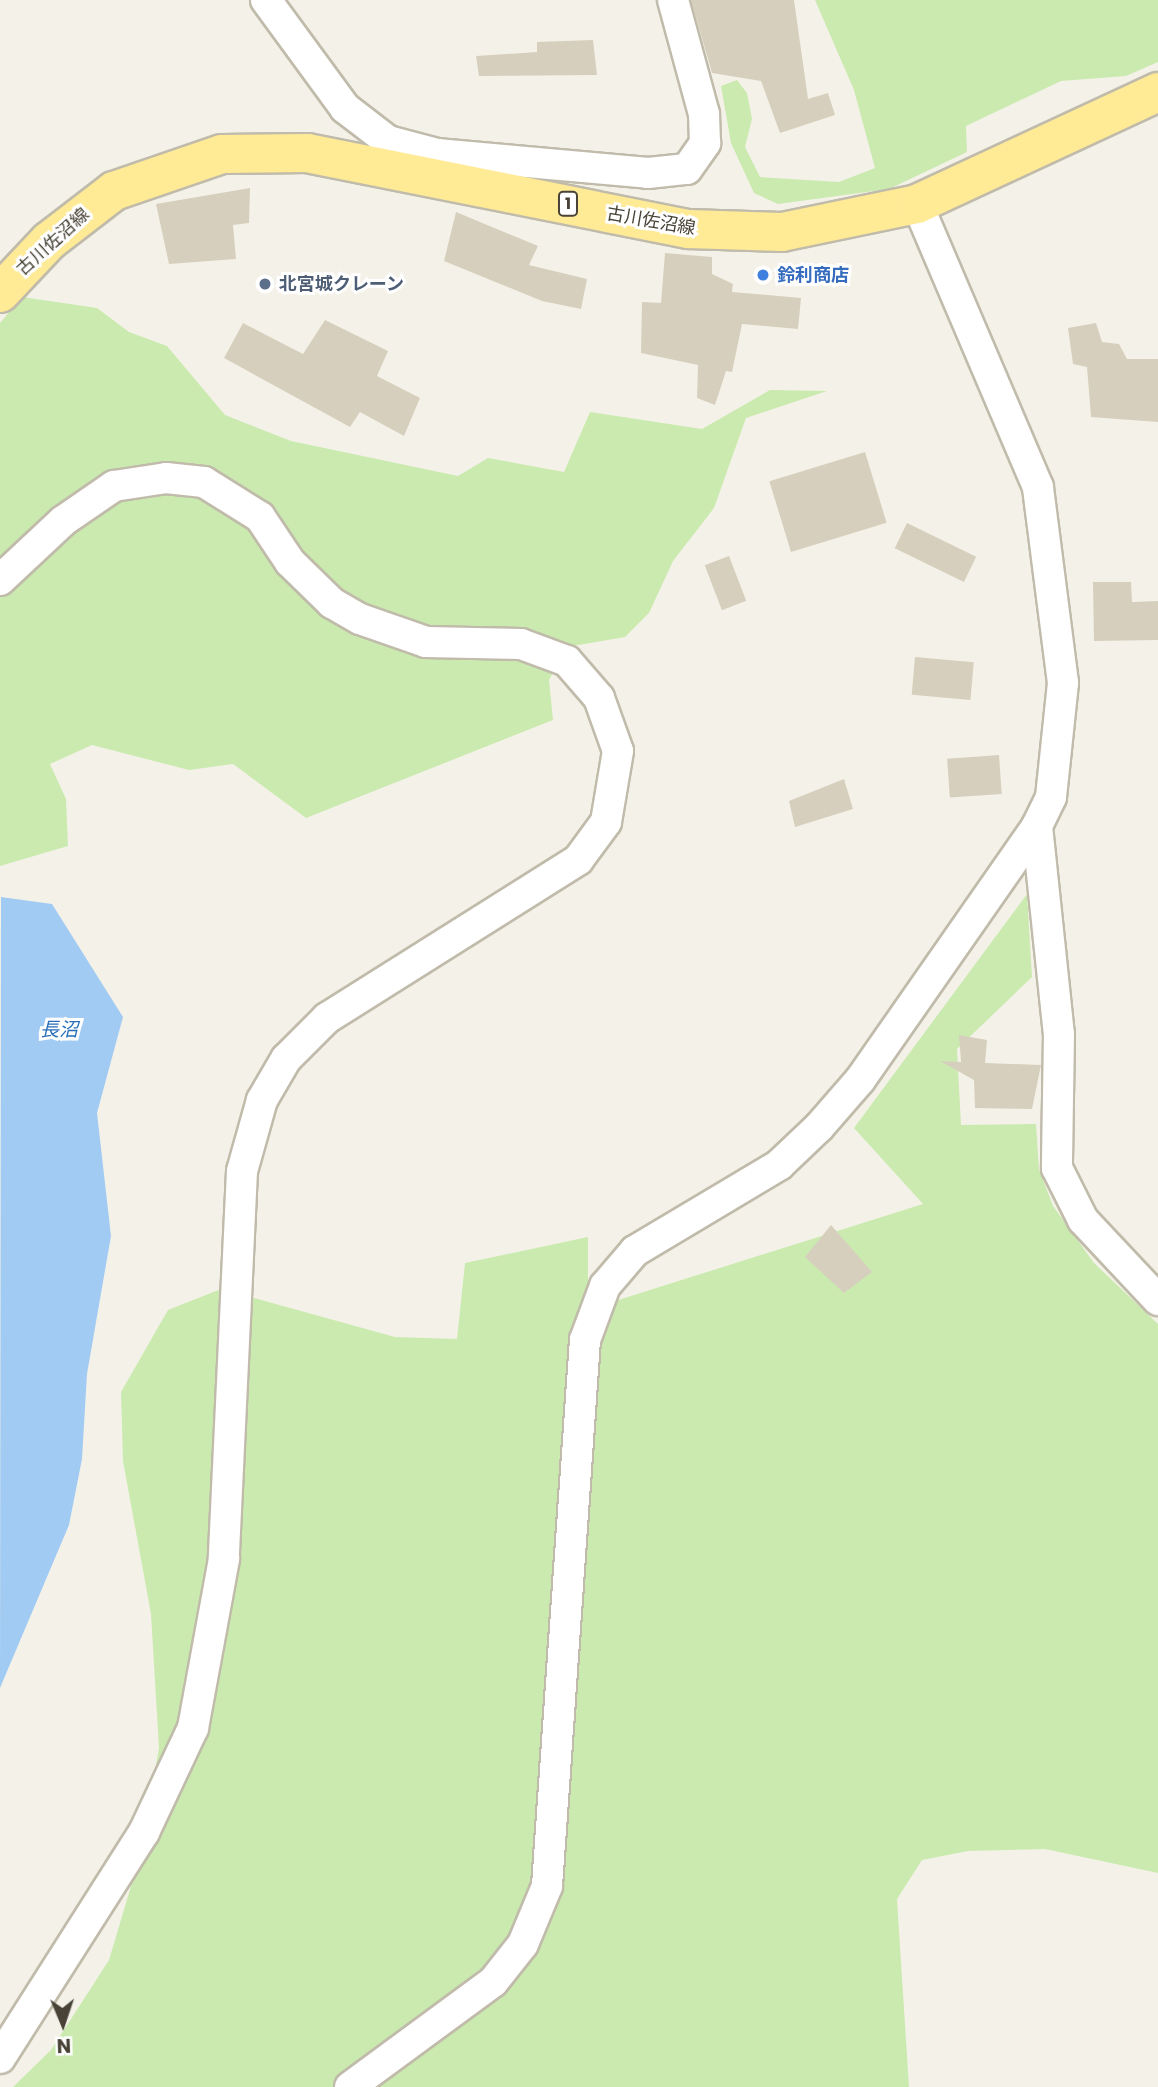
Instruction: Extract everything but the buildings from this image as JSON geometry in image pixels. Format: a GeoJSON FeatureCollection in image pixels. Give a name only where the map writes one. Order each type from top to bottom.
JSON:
{"type":"FeatureCollection","features":[{"type":"Feature","properties":{"kind":"main road","name":"古川佐沼線"},"geometry":{"type":"LineString","coordinates":[[0,293],[79,215],[114,191],[187,162],[260,151],[434,164],[638,220],[737,233],[825,227],[917,204],[1158,92]]}},
{"type":"Feature","properties":{"kind":"street"},"geometry":{"type":"LineString","coordinates":[[266,0],[345,108],[388,141],[434,164],[648,173],[687,169],[705,143],[704,114],[673,0]]}},
{"type":"Feature","properties":{"kind":"street"},"geometry":{"type":"LineString","coordinates":[[350,2087],[493,1982],[523,1944],[547,1886],[585,1340],[605,1286],[635,1251],[779,1165],[819,1127],[860,1080],[1037,826],[1051,797],[1063,720],[1038,487],[917,204]]}},
{"type":"Feature","properties":{"kind":"street"},"geometry":{"type":"LineString","coordinates":[[0,580],[63,521],[114,486],[166,478],[204,482],[241,501],[290,562],[332,604],[360,619],[426,642],[521,644],[567,661],[599,698],[618,751],[606,822],[578,860],[327,1018],[286,1059],[262,1100],[242,1171],[224,1559],[193,1728],[144,1832],[0,2058]]}},
{"type":"Feature","properties":{"kind":"street"},"geometry":{"type":"LineString","coordinates":[[1037,826],[1059,1034],[1057,1168],[1083,1220],[1158,1300]]}},
{"type":"Feature","properties":{"kind":"green space"},"geometry":{"type":"Polygon","coordinates":[[[815,0],[1158,0],[1158,62],[1126,76],[1061,81],[966,126],[967,152],[889,189],[778,204],[754,193],[731,143],[721,86],[737,80],[747,93],[752,119],[745,147],[760,177],[839,182],[875,168],[854,90],[815,0]]]}},
{"type":"Feature","properties":{"kind":"green space"},"geometry":{"type":"Polygon","coordinates":[[[22,297],[97,308],[129,332],[167,346],[225,415],[291,441],[458,476],[488,458],[564,472],[590,412],[702,429],[770,390],[827,391],[746,418],[714,508],[673,561],[649,613],[625,637],[567,647],[549,680],[553,720],[306,818],[233,764],[189,770],[92,745],[50,764],[66,799],[68,846],[0,866],[0,323],[22,297]]]}},
{"type":"Feature","properties":{"kind":"green space"},"geometry":{"type":"Polygon","coordinates":[[[1027,894],[1032,977],[957,1049],[961,1125],[1036,1124],[1039,1169],[1053,1206],[1094,1263],[1158,1324],[1158,1873],[1045,1849],[968,1851],[922,1860],[897,1899],[909,2087],[13,2087],[51,2050],[109,1960],[140,1856],[159,1748],[151,1614],[123,1461],[121,1392],[168,1310],[221,1289],[395,1337],[457,1339],[465,1263],[588,1237],[588,1285],[580,1312],[923,1204],[854,1128],[1027,894]]]}},
{"type":"Feature","properties":{"kind":"water","name":"長沼"},"geometry":{"type":"Polygon","coordinates":[[[1,897],[52,904],[123,1017],[97,1113],[111,1236],[87,1374],[82,1459],[69,1525],[0,1688],[1,897]]]}},
{"type":"Feature","properties":{"kind":"place","name":"鈴利商店"},"geometry":{"type":"Point","coordinates":[763,275]}},
{"type":"Feature","properties":{"kind":"place","name":"北宮城クレーン"},"geometry":{"type":"Point","coordinates":[265,284]}}]}
